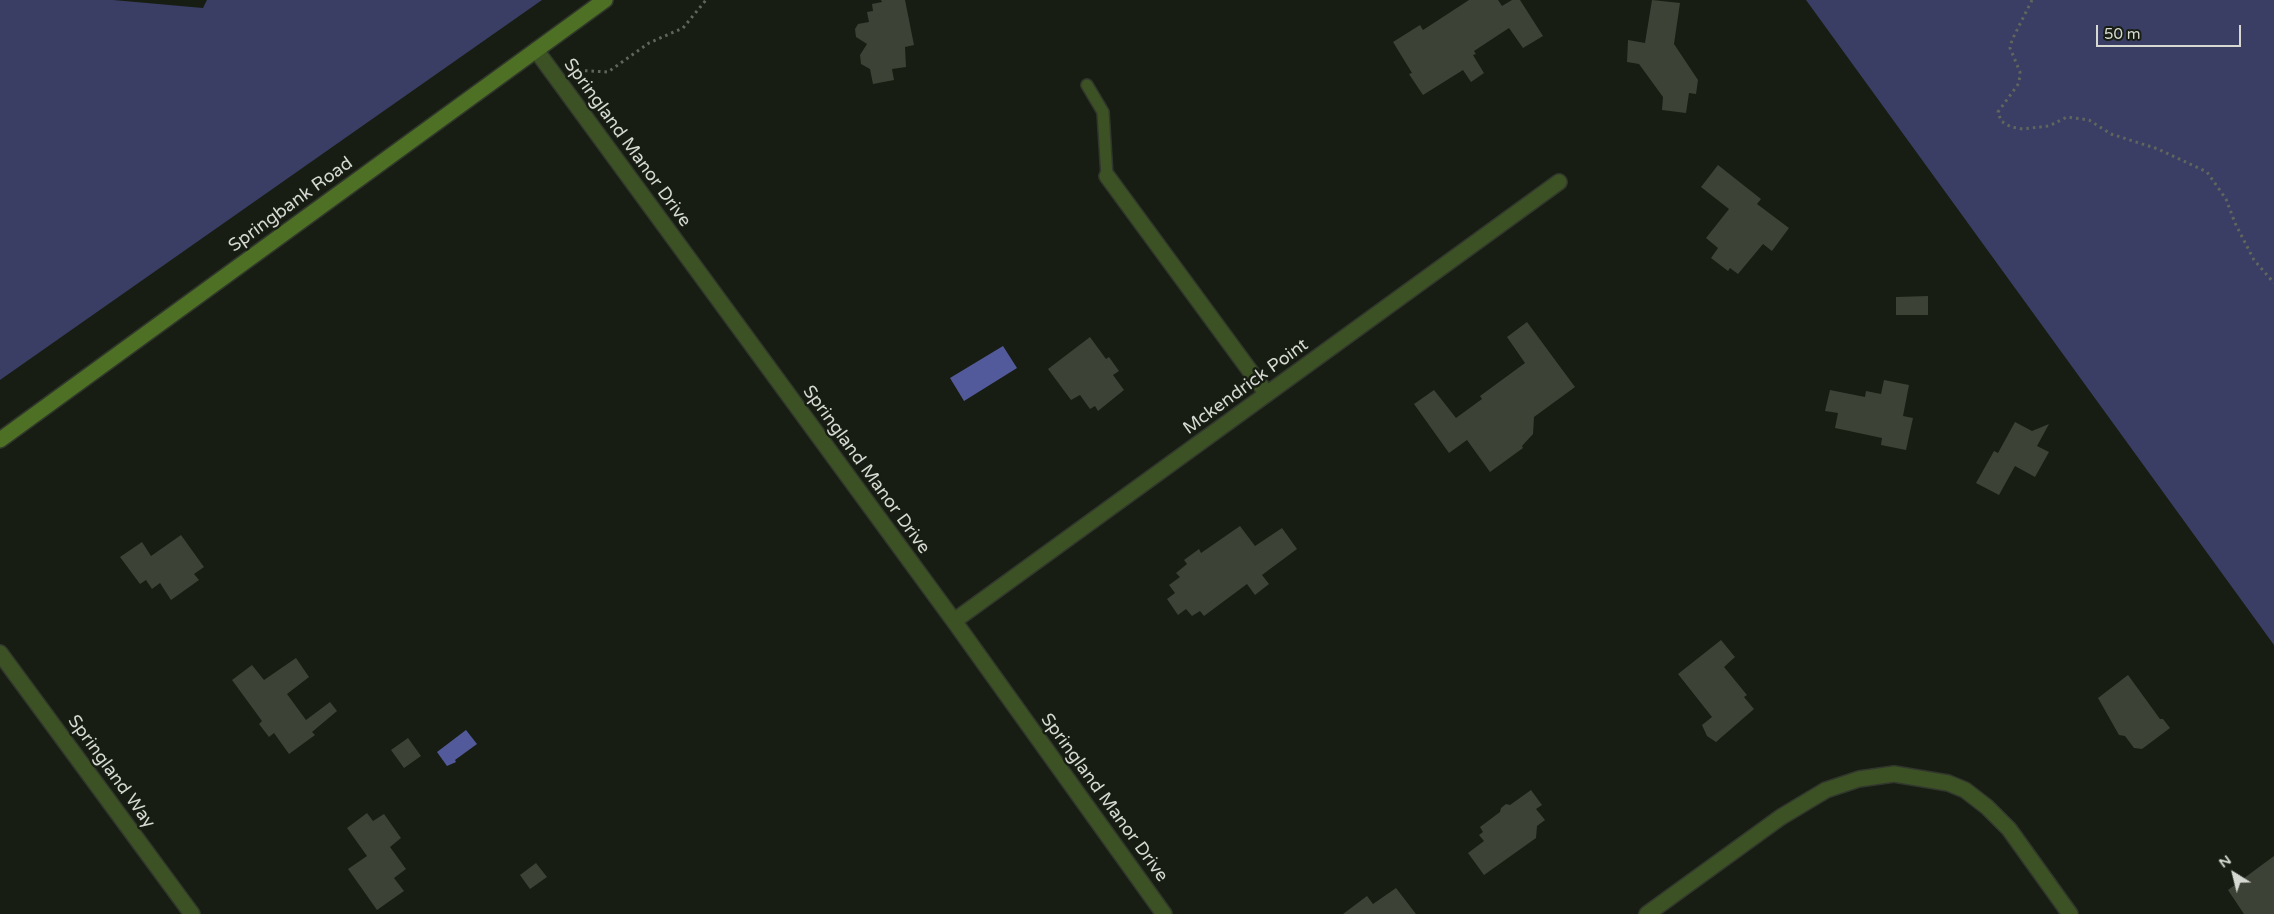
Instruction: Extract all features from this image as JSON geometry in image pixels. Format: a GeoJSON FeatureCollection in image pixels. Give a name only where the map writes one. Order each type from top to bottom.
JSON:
{"type":"FeatureCollection","features":[{"type":"Feature","properties":{"kind":"street","name":"Springbank Road"},"geometry":{"type":"LineString","coordinates":[[0,440],[604,0]]}},
{"type":"Feature","properties":{"kind":"street","name":"Springland Manor Drive"},"geometry":{"type":"LineString","coordinates":[[536,50],[954,621],[1164,914]]}},
{"type":"Feature","properties":{"kind":"street"},"geometry":{"type":"LineString","coordinates":[[1107,176],[1267,394]]}},
{"type":"Feature","properties":{"kind":"street","name":"Mckendrick Point"},"geometry":{"type":"LineString","coordinates":[[954,621],[1559,182]]}},
{"type":"Feature","properties":{"kind":"street","name":"Springland Way"},"geometry":{"type":"LineString","coordinates":[[0,653],[192,914]]}},
{"type":"Feature","properties":{"kind":"street"},"geometry":{"type":"LineString","coordinates":[[1647,914],[1781,817],[1826,790],[1858,779],[1894,774],[1948,783],[1965,790],[1987,807],[2009,829],[2070,914]]}},
{"type":"Feature","properties":{"kind":"lane"},"geometry":{"type":"LineString","coordinates":[[1087,85],[1103,112],[1107,176]]}},
{"type":"Feature","properties":{"kind":"path"},"geometry":{"type":"LineString","coordinates":[[549,69],[608,72],[649,43],[683,28],[706,0]]}},
{"type":"Feature","properties":{"kind":"path"},"geometry":{"type":"LineString","coordinates":[[2032,0],[2012,40],[2010,48],[2020,72],[2019,83],[2013,95],[1998,112],[2001,121],[2011,127],[2023,128],[2049,126],[2067,117],[2089,120],[2111,134],[2158,149],[2207,172],[2226,199],[2254,260],[2274,283]]}},
{"type":"Feature","properties":{"kind":"shaded area"},"geometry":{"type":"Polygon","coordinates":[[[0,0],[113,0],[203,8],[207,0],[542,0],[0,380],[0,0]]]}},
{"type":"Feature","properties":{"kind":"shaded area"},"geometry":{"type":"Polygon","coordinates":[[[1806,0],[2274,0],[2274,645],[1806,0]]]}},
{"type":"Feature","properties":{"kind":"shaded area"},"geometry":{"type":"Polygon","coordinates":[[[1003,346],[1017,368],[964,401],[950,378],[1003,346]]]}},
{"type":"Feature","properties":{"kind":"shaded area"},"geometry":{"type":"Polygon","coordinates":[[[466,730],[477,744],[455,760],[456,762],[447,766],[437,752],[466,730]]]}},
{"type":"Feature","properties":{"kind":"building"},"geometry":{"type":"Polygon","coordinates":[[[881,0],[905,0],[914,45],[905,47],[906,67],[892,69],[894,80],[873,84],[870,69],[861,64],[860,55],[867,44],[856,37],[855,29],[858,24],[869,22],[867,12],[873,11],[872,4],[882,2],[881,0]]]}},
{"type":"Feature","properties":{"kind":"building"},"geometry":{"type":"Polygon","coordinates":[[[1469,0],[1498,0],[1502,6],[1512,0],[1520,0],[1543,36],[1523,48],[1509,28],[1474,51],[1476,54],[1473,55],[1484,73],[1471,82],[1463,70],[1423,95],[1409,74],[1412,73],[1393,42],[1420,25],[1423,30],[1469,0]]]}},
{"type":"Feature","properties":{"kind":"building"},"geometry":{"type":"Polygon","coordinates":[[[1652,0],[1680,3],[1674,44],[1698,80],[1696,94],[1689,93],[1686,113],[1662,110],[1663,97],[1639,64],[1627,62],[1628,40],[1645,43],[1652,0]]]}},
{"type":"Feature","properties":{"kind":"building"},"geometry":{"type":"Polygon","coordinates":[[[1718,165],[1761,199],[1757,204],[1789,228],[1772,251],[1763,244],[1738,274],[1730,268],[1728,271],[1711,258],[1718,248],[1706,238],[1729,209],[1701,187],[1718,165]]]}},
{"type":"Feature","properties":{"kind":"building"},"geometry":{"type":"Polygon","coordinates":[[[1928,296],[1928,315],[1896,315],[1896,297],[1928,296]]]}},
{"type":"Feature","properties":{"kind":"building"},"geometry":{"type":"Polygon","coordinates":[[[1527,322],[1575,387],[1534,417],[1533,434],[1522,446],[1523,448],[1490,472],[1467,440],[1449,453],[1414,404],[1434,390],[1456,418],[1482,399],[1480,396],[1525,363],[1507,337],[1527,322]]]}},
{"type":"Feature","properties":{"kind":"building"},"geometry":{"type":"Polygon","coordinates":[[[1090,337],[1106,359],[1109,357],[1119,371],[1113,375],[1124,390],[1098,411],[1095,406],[1090,409],[1080,395],[1071,400],[1048,369],[1090,337]]]}},
{"type":"Feature","properties":{"kind":"building"},"geometry":{"type":"Polygon","coordinates":[[[1884,380],[1909,385],[1903,416],[1913,418],[1906,450],[1881,445],[1882,438],[1835,428],[1838,413],[1825,411],[1830,390],[1865,397],[1866,391],[1881,394],[1884,380]]]}},
{"type":"Feature","properties":{"kind":"building"},"geometry":{"type":"Polygon","coordinates":[[[2015,422],[2032,431],[2049,424],[2037,446],[2049,452],[2035,477],[2015,466],[1999,495],[1976,483],[1994,451],[1998,453],[2015,422]]]}},
{"type":"Feature","properties":{"kind":"building"},"geometry":{"type":"Polygon","coordinates":[[[1240,526],[1255,546],[1282,528],[1297,549],[1262,575],[1269,584],[1255,595],[1247,584],[1204,616],[1200,611],[1192,616],[1186,609],[1178,615],[1167,599],[1175,593],[1169,585],[1180,577],[1176,573],[1187,564],[1184,560],[1199,549],[1201,553],[1240,526]]]}},
{"type":"Feature","properties":{"kind":"building"},"geometry":{"type":"Polygon","coordinates":[[[181,535],[204,567],[194,574],[199,580],[171,600],[160,583],[152,589],[146,580],[140,584],[120,557],[142,542],[151,556],[181,535]]]}},
{"type":"Feature","properties":{"kind":"building"},"geometry":{"type":"Polygon","coordinates":[[[1721,640],[1735,657],[1724,667],[1747,695],[1744,697],[1754,709],[1716,742],[1707,736],[1702,725],[1712,717],[1678,674],[1721,640]]]}},
{"type":"Feature","properties":{"kind":"building"},"geometry":{"type":"Polygon","coordinates":[[[296,658],[309,677],[287,694],[306,720],[330,702],[337,711],[312,732],[315,735],[289,754],[274,733],[269,737],[259,724],[262,721],[232,680],[252,665],[264,680],[296,658]]]}},
{"type":"Feature","properties":{"kind":"building"},"geometry":{"type":"Polygon","coordinates":[[[2128,675],[2160,719],[2163,719],[2170,728],[2142,749],[2134,748],[2125,736],[2119,735],[2098,698],[2128,675]]]}},
{"type":"Feature","properties":{"kind":"building"},"geometry":{"type":"Polygon","coordinates":[[[408,738],[421,756],[404,768],[391,750],[408,738]]]}},
{"type":"Feature","properties":{"kind":"building"},"geometry":{"type":"Polygon","coordinates":[[[1531,790],[1542,805],[1536,809],[1545,820],[1537,826],[1536,838],[1484,875],[1468,853],[1484,841],[1479,835],[1483,832],[1480,827],[1500,812],[1501,808],[1506,804],[1510,805],[1531,790]]]}},
{"type":"Feature","properties":{"kind":"building"},"geometry":{"type":"Polygon","coordinates":[[[367,813],[373,821],[384,814],[401,838],[390,847],[406,869],[394,878],[404,891],[377,910],[348,869],[367,856],[347,828],[367,813]]]}},
{"type":"Feature","properties":{"kind":"building"},"geometry":{"type":"Polygon","coordinates":[[[2274,856],[2274,914],[2244,914],[2228,890],[2274,856]]]}},
{"type":"Feature","properties":{"kind":"building"},"geometry":{"type":"Polygon","coordinates":[[[536,863],[547,877],[530,889],[520,875],[536,863]]]}},
{"type":"Feature","properties":{"kind":"building"},"geometry":{"type":"Polygon","coordinates":[[[1396,888],[1416,914],[1343,914],[1367,896],[1373,904],[1396,888]]]}}]}
